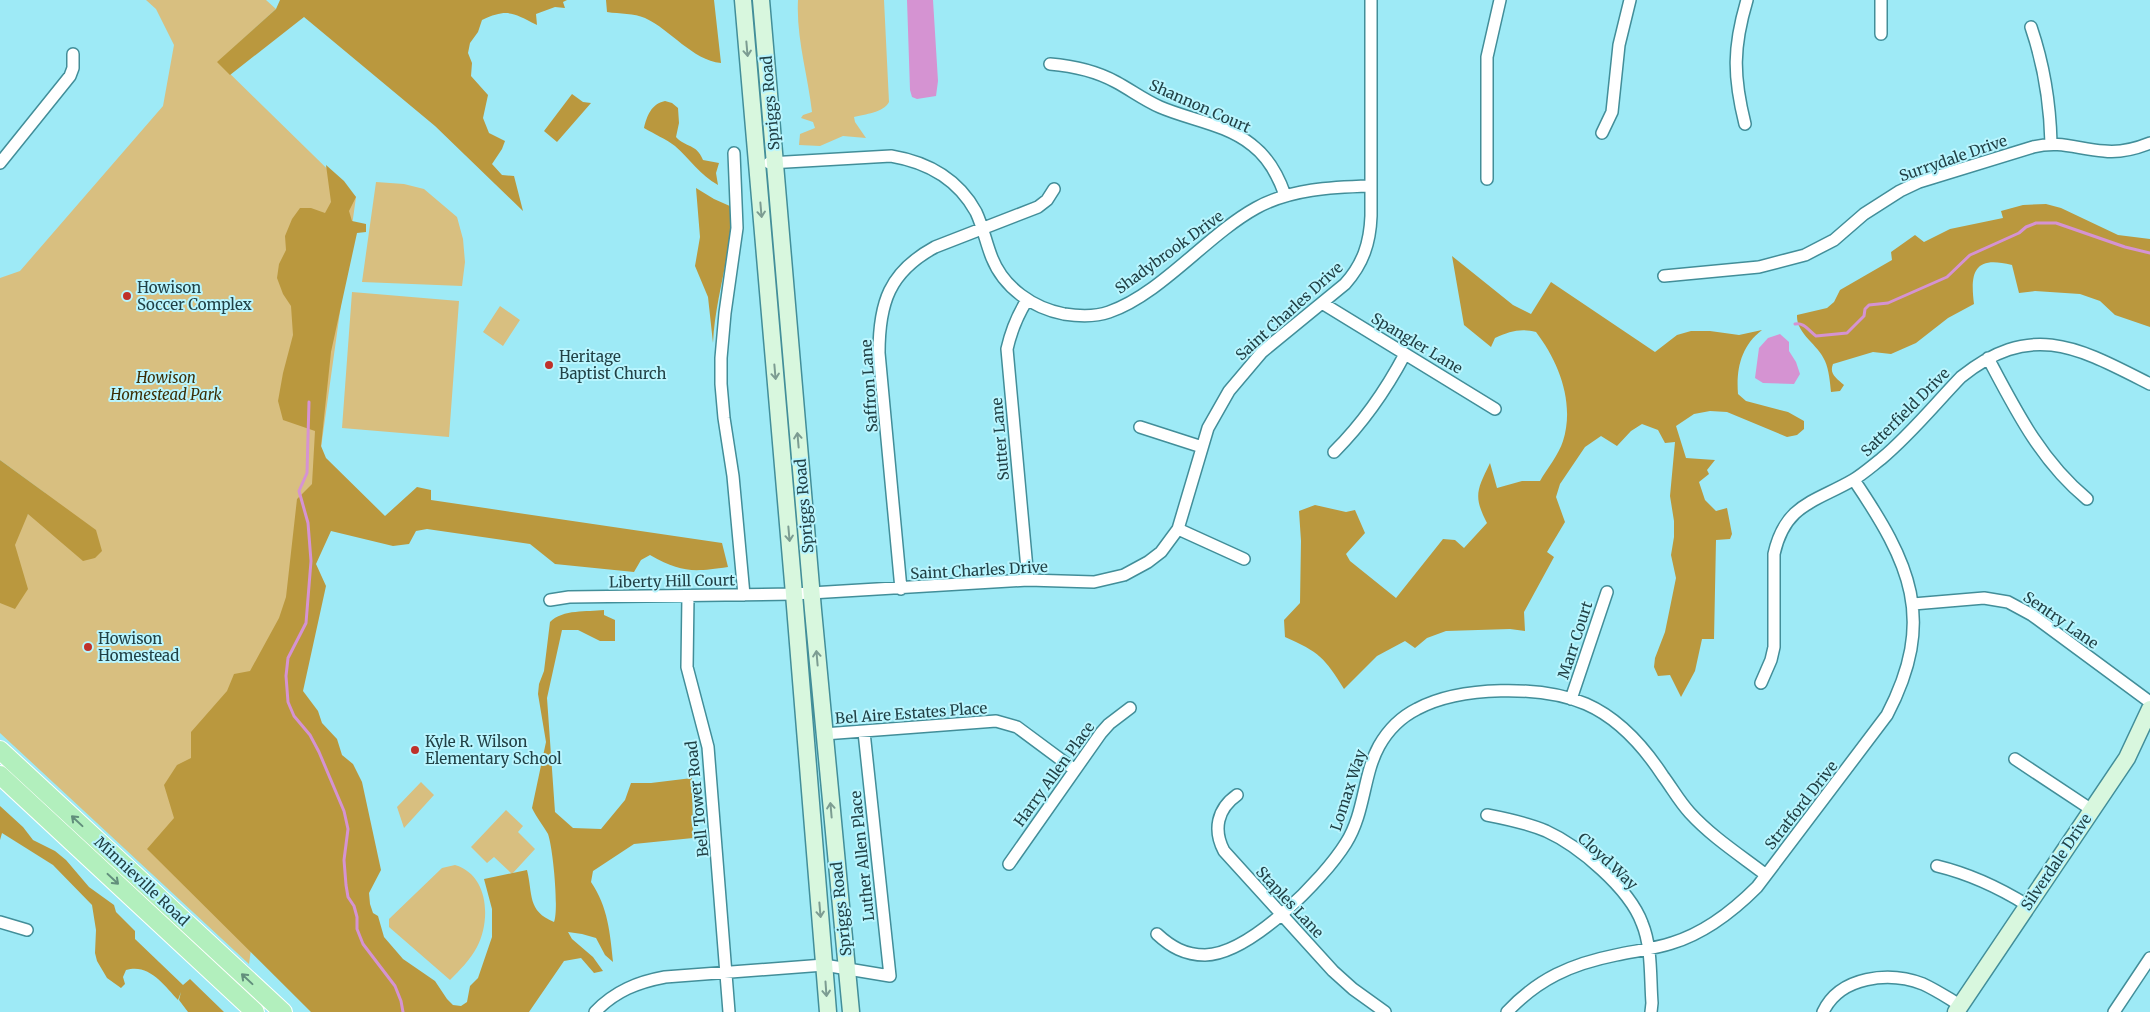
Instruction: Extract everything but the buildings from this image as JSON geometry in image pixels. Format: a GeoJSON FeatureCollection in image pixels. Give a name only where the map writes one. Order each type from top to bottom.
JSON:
{"type":"FeatureCollection","features":[{"type":"Feature","properties":{"kind":"main road","name":"Spriggs Road"},"geometry":{"type":"LineString","coordinates":[[742,0],[794,594],[828,1012]]}},
{"type":"Feature","properties":{"kind":"main road","name":"Spriggs Road"},"geometry":{"type":"LineString","coordinates":[[761,0],[811,594],[851,1012]]}},
{"type":"Feature","properties":{"kind":"main road","name":"Silverdale Drive"},"geometry":{"type":"LineString","coordinates":[[1958,1009],[2126,758],[2150,709]]}},
{"type":"Feature","properties":{"kind":"main road","name":"Minnieville Road"},"geometry":{"type":"LineString","coordinates":[[0,750],[283,1012]]}},
{"type":"Feature","properties":{"kind":"main road","name":"Minnieville Road"},"geometry":{"type":"LineString","coordinates":[[0,775],[255,1012]]}},
{"type":"Feature","properties":{"kind":"street","name":"Saint Charles Drive"},"geometry":{"type":"LineString","coordinates":[[794,594],[1028,580],[1094,582],[1124,575],[1148,562],[1160,552],[1178,529],[1202,447],[1218,409],[1245,371],[1282,334],[1322,304],[1355,273],[1366,249],[1371,227],[1371,0]]}},
{"type":"Feature","properties":{"kind":"street"},"geometry":{"type":"LineString","coordinates":[[1487,179],[1487,57],[1500,0]]}},
{"type":"Feature","properties":{"kind":"street"},"geometry":{"type":"LineString","coordinates":[[1602,133],[1612,112],[1618,45],[1630,0]]}},
{"type":"Feature","properties":{"kind":"street"},"geometry":{"type":"LineString","coordinates":[[1745,124],[1738,99],[1735,55],[1740,25],[1747,0]]}},
{"type":"Feature","properties":{"kind":"street"},"geometry":{"type":"LineString","coordinates":[[1881,0],[1881,34]]}},
{"type":"Feature","properties":{"kind":"street"},"geometry":{"type":"LineString","coordinates":[[2031,27],[2041,58],[2047,86],[2051,143]]}},
{"type":"Feature","properties":{"kind":"street"},"geometry":{"type":"LineString","coordinates":[[0,163],[70,76],[73,68],[74,54]]}},
{"type":"Feature","properties":{"kind":"street","name":"Shannon Court"},"geometry":{"type":"LineString","coordinates":[[1050,64],[1068,66],[1101,75],[1159,106],[1239,136],[1252,145],[1272,166],[1286,195]]}},
{"type":"Feature","properties":{"kind":"street","name":"Surrydale Drive"},"geometry":{"type":"LineString","coordinates":[[1664,276],[1751,268],[1782,263],[1805,255],[1834,240],[1864,214],[1900,191],[1919,182],[2033,147],[2051,143],[2066,144],[2105,152],[2134,149],[2150,143]]}},
{"type":"Feature","properties":{"kind":"street"},"geometry":{"type":"LineString","coordinates":[[734,154],[737,228],[725,313],[721,384],[733,476],[744,595]]}},
{"type":"Feature","properties":{"kind":"street","name":"Shadybrook Drive"},"geometry":{"type":"LineString","coordinates":[[757,164],[880,156],[906,158],[933,168],[957,186],[976,212],[992,259],[1000,272],[1027,300],[1050,310],[1082,315],[1108,312],[1140,295],[1248,212],[1286,195],[1370,186]]}},
{"type":"Feature","properties":{"kind":"street","name":"Saffron Lane"},"geometry":{"type":"LineString","coordinates":[[901,589],[879,353],[883,310],[893,283],[910,263],[935,247],[1038,207],[1047,200],[1054,189]]}},
{"type":"Feature","properties":{"kind":"street","name":"Sutter Lane"},"geometry":{"type":"LineString","coordinates":[[1027,300],[1017,316],[1010,333],[1008,349],[1028,580]]}},
{"type":"Feature","properties":{"kind":"street","name":"Spangler Lane"},"geometry":{"type":"LineString","coordinates":[[1322,304],[1495,408]]}},
{"type":"Feature","properties":{"kind":"street","name":"Satterfield Drive"},"geometry":{"type":"LineString","coordinates":[[1761,683],[1770,666],[1774,647],[1774,554],[1778,540],[1788,520],[1804,505],[1854,480],[1883,458],[1961,377],[1988,358],[2009,349],[2031,345],[2066,347],[2088,353],[2150,384]]}},
{"type":"Feature","properties":{"kind":"street"},"geometry":{"type":"LineString","coordinates":[[1334,452],[1354,431],[1383,393],[1405,354]]}},
{"type":"Feature","properties":{"kind":"street"},"geometry":{"type":"LineString","coordinates":[[1988,358],[2018,414],[2042,453],[2069,484],[2087,500]]}},
{"type":"Feature","properties":{"kind":"street"},"geometry":{"type":"LineString","coordinates":[[1140,427],[1202,447]]}},
{"type":"Feature","properties":{"kind":"street","name":"Stratford Drive"},"geometry":{"type":"LineString","coordinates":[[1506,1012],[1529,991],[1559,972],[1595,960],[1672,943],[1714,923],[1741,902],[1766,875],[1887,715],[1897,696],[1910,659],[1914,624],[1913,604],[1910,585],[1898,552],[1854,480]]}},
{"type":"Feature","properties":{"kind":"street"},"geometry":{"type":"LineString","coordinates":[[1178,529],[1244,559]]}},
{"type":"Feature","properties":{"kind":"street","name":"Marr Court"},"geometry":{"type":"LineString","coordinates":[[1571,699],[1607,592]]}},
{"type":"Feature","properties":{"kind":"street","name":"Liberty Hill Court"},"geometry":{"type":"LineString","coordinates":[[550,600],[568,597],[794,594]]}},
{"type":"Feature","properties":{"kind":"street","name":"Bell Tower Road"},"geometry":{"type":"LineString","coordinates":[[688,596],[687,667],[708,747],[729,1012]]}},
{"type":"Feature","properties":{"kind":"street","name":"Sentry Lane"},"geometry":{"type":"LineString","coordinates":[[1913,604],[1984,598],[2008,602],[2032,615],[2150,702]]}},
{"type":"Feature","properties":{"kind":"street","name":"Lomax Way"},"geometry":{"type":"LineString","coordinates":[[1157,934],[1169,945],[1182,951],[1205,955],[1217,954],[1248,940],[1280,915],[1327,868],[1348,840],[1358,817],[1378,748],[1390,730],[1404,717],[1432,702],[1482,693],[1525,691],[1549,693],[1571,699],[1604,714],[1632,737],[1650,757],[1688,811],[1707,830],[1766,875]]}},
{"type":"Feature","properties":{"kind":"street","name":"Harry Allen Place"},"geometry":{"type":"LineString","coordinates":[[1009,864],[1109,724],[1130,708]]}},
{"type":"Feature","properties":{"kind":"street","name":"Bel Aire Estates Place"},"geometry":{"type":"LineString","coordinates":[[824,734],[996,721],[1017,727],[1075,770]]}},
{"type":"Feature","properties":{"kind":"street","name":"Luther Allen Place"},"geometry":{"type":"LineString","coordinates":[[847,970],[890,976],[864,732]]}},
{"type":"Feature","properties":{"kind":"street"},"geometry":{"type":"LineString","coordinates":[[2015,759],[2092,810]]}},
{"type":"Feature","properties":{"kind":"street","name":"Staples Lane"},"geometry":{"type":"LineString","coordinates":[[1237,795],[1223,807],[1218,824],[1220,844],[1229,859],[1333,971],[1353,989],[1385,1012]]}},
{"type":"Feature","properties":{"kind":"street","name":"Cloyd Way"},"geometry":{"type":"LineString","coordinates":[[1487,815],[1530,824],[1557,837],[1581,853],[1608,877],[1632,903],[1642,922],[1648,948],[1651,1012]]}},
{"type":"Feature","properties":{"kind":"street"},"geometry":{"type":"LineString","coordinates":[[1937,866],[1979,879],[2026,905]]}},
{"type":"Feature","properties":{"kind":"street"},"geometry":{"type":"LineString","coordinates":[[0,922],[27,930]]}},
{"type":"Feature","properties":{"kind":"street"},"geometry":{"type":"LineString","coordinates":[[2114,1012],[2150,958]]}},
{"type":"Feature","properties":{"kind":"street"},"geometry":{"type":"LineString","coordinates":[[595,1012],[616,994],[644,981],[726,972],[824,965],[847,970]]}},
{"type":"Feature","properties":{"kind":"street"},"geometry":{"type":"LineString","coordinates":[[1823,1012],[1833,996],[1841,989],[1861,981],[1876,978],[1907,980],[1922,984],[1958,1009]]}},
{"type":"Feature","properties":{"kind":"green space","name":"Howison Homestead Park"},"geometry":{"type":"Polygon","coordinates":[[[146,0],[266,0],[276,9],[218,62],[356,197],[249,964],[0,733],[0,549],[45,493],[0,460],[0,278],[20,271],[163,106],[174,45],[156,9],[146,0]]]}},
{"type":"Feature","properties":{"kind":"green space"},"geometry":{"type":"Polygon","coordinates":[[[798,0],[884,0],[889,102],[883,109],[854,117],[855,122],[866,138],[843,136],[820,146],[799,145],[800,134],[815,128],[813,122],[801,118],[803,115],[812,112],[800,42],[798,0]]]}},
{"type":"Feature","properties":{"kind":"green space"},"geometry":{"type":"Polygon","coordinates":[[[376,182],[404,184],[424,189],[457,217],[463,239],[465,262],[462,286],[362,282],[376,182]]]}},
{"type":"Feature","properties":{"kind":"green space"},"geometry":{"type":"Polygon","coordinates":[[[352,292],[459,301],[449,437],[342,428],[352,292]]]}},
{"type":"Feature","properties":{"kind":"green space"},"geometry":{"type":"Polygon","coordinates":[[[500,306],[520,320],[503,346],[483,332],[500,306]]]}},
{"type":"Feature","properties":{"kind":"green space"},"geometry":{"type":"Polygon","coordinates":[[[421,782],[434,795],[404,828],[397,807],[421,782]]]}},
{"type":"Feature","properties":{"kind":"green space"},"geometry":{"type":"Polygon","coordinates":[[[506,810],[523,826],[518,832],[535,849],[512,874],[494,857],[487,863],[471,847],[506,810]]]}},
{"type":"Feature","properties":{"kind":"green space"},"geometry":{"type":"Polygon","coordinates":[[[455,865],[466,870],[475,878],[481,888],[485,912],[484,924],[477,947],[468,961],[450,980],[389,927],[389,919],[442,868],[455,865]]]}},
{"type":"Feature","properties":{"kind":"shaded area"},"geometry":{"type":"Polygon","coordinates":[[[280,0],[567,0],[563,2],[565,8],[555,7],[536,14],[537,25],[516,15],[504,13],[491,16],[482,20],[478,32],[470,43],[468,53],[472,63],[471,76],[488,95],[483,118],[489,133],[505,141],[492,164],[502,175],[514,176],[523,211],[435,126],[304,17],[230,75],[217,62],[276,9],[280,0]]]}},
{"type":"Feature","properties":{"kind":"shaded area"},"geometry":{"type":"Polygon","coordinates":[[[606,0],[714,0],[721,63],[710,61],[691,51],[655,23],[641,16],[607,12],[606,0]]]}},
{"type":"Feature","properties":{"kind":"shaded area"},"geometry":{"type":"Polygon","coordinates":[[[907,0],[933,0],[938,81],[936,96],[917,99],[912,97],[910,90],[907,0]]]}},
{"type":"Feature","properties":{"kind":"shaded area"},"geometry":{"type":"Polygon","coordinates":[[[572,94],[583,102],[591,103],[557,142],[544,131],[572,94]]]}},
{"type":"Feature","properties":{"kind":"shaded area"},"geometry":{"type":"Polygon","coordinates":[[[665,101],[672,103],[678,108],[679,123],[676,137],[694,148],[703,160],[719,163],[716,173],[718,185],[700,172],[675,146],[644,128],[648,115],[653,108],[665,101]]]}},
{"type":"Feature","properties":{"kind":"shaded area"},"geometry":{"type":"Polygon","coordinates":[[[326,165],[344,181],[356,197],[349,211],[352,221],[366,224],[366,232],[357,233],[331,352],[321,446],[326,458],[385,516],[417,487],[431,490],[431,500],[722,543],[728,567],[688,570],[671,565],[650,555],[641,560],[634,572],[555,564],[530,544],[427,529],[416,531],[409,544],[393,546],[331,531],[316,564],[326,586],[303,691],[318,711],[322,723],[337,739],[342,755],[353,764],[362,782],[381,870],[369,893],[370,904],[373,913],[378,916],[384,937],[403,959],[435,981],[453,1005],[461,1006],[467,1002],[470,986],[478,978],[492,937],[492,909],[484,879],[527,870],[535,907],[545,918],[554,922],[556,893],[550,841],[548,834],[532,808],[546,742],[538,694],[539,684],[544,671],[550,622],[568,613],[604,610],[604,615],[615,620],[615,641],[600,641],[578,630],[562,630],[547,698],[555,812],[573,828],[601,829],[625,800],[631,783],[651,783],[692,778],[693,838],[634,844],[593,871],[591,882],[605,911],[613,962],[605,955],[596,938],[568,932],[572,939],[593,957],[603,971],[594,973],[581,958],[564,961],[529,1012],[311,1012],[147,849],[174,818],[164,785],[177,765],[191,758],[191,732],[227,691],[234,674],[250,671],[279,618],[286,597],[297,499],[312,484],[315,431],[283,420],[278,401],[293,335],[291,306],[283,294],[277,278],[279,264],[286,250],[285,236],[292,219],[300,208],[311,208],[325,213],[331,202],[326,165]]]}},
{"type":"Feature","properties":{"kind":"shaded area"},"geometry":{"type":"Polygon","coordinates":[[[696,188],[732,207],[729,241],[714,326],[713,343],[708,297],[695,266],[700,237],[696,188]]]}},
{"type":"Feature","properties":{"kind":"shaded area"},"geometry":{"type":"Polygon","coordinates":[[[2046,204],[2061,208],[2118,235],[2150,239],[2150,327],[2115,315],[2100,301],[2080,294],[2035,291],[2019,293],[2012,265],[1989,262],[1977,269],[1974,275],[1974,304],[1948,318],[1916,343],[1891,354],[1873,352],[1833,364],[1833,373],[1844,385],[1840,391],[1831,392],[1825,361],[1818,349],[1800,328],[1797,315],[1827,308],[1834,302],[1840,290],[1892,260],[1891,252],[1915,235],[1924,242],[1950,229],[2003,218],[2001,211],[2023,205],[2046,204]]]}},
{"type":"Feature","properties":{"kind":"shaded area"},"geometry":{"type":"Polygon","coordinates":[[[1452,256],[1513,305],[1531,314],[1551,282],[1655,352],[1677,335],[1691,331],[1710,331],[1739,335],[1762,330],[1749,343],[1741,359],[1738,376],[1738,394],[1746,401],[1788,412],[1804,421],[1804,429],[1797,435],[1787,437],[1727,412],[1710,411],[1694,414],[1676,426],[1686,458],[1715,460],[1707,470],[1709,474],[1699,482],[1705,500],[1716,511],[1727,508],[1732,534],[1730,539],[1716,540],[1714,639],[1702,639],[1695,671],[1681,697],[1670,675],[1658,676],[1654,667],[1655,658],[1665,632],[1676,578],[1671,555],[1674,521],[1670,496],[1675,442],[1665,443],[1658,430],[1642,424],[1631,431],[1617,446],[1601,436],[1585,447],[1560,484],[1556,497],[1565,522],[1547,552],[1554,557],[1524,612],[1525,631],[1510,629],[1446,631],[1427,638],[1415,648],[1405,641],[1377,656],[1344,689],[1332,670],[1320,657],[1306,647],[1285,637],[1284,620],[1300,603],[1301,541],[1299,511],[1315,505],[1346,512],[1355,510],[1365,533],[1346,554],[1350,561],[1396,598],[1443,539],[1455,540],[1464,548],[1487,523],[1480,506],[1478,493],[1490,463],[1497,488],[1522,481],[1540,481],[1561,446],[1566,427],[1566,398],[1563,384],[1552,356],[1536,332],[1520,330],[1506,334],[1495,338],[1491,347],[1464,325],[1452,256]]]}},
{"type":"Feature","properties":{"kind":"shaded area"},"geometry":{"type":"Polygon","coordinates":[[[1780,334],[1789,342],[1789,351],[1796,362],[1800,374],[1794,384],[1763,383],[1755,378],[1759,348],[1768,338],[1780,334]]]}},
{"type":"Feature","properties":{"kind":"shaded area"},"geometry":{"type":"Polygon","coordinates":[[[0,460],[96,530],[102,551],[95,558],[83,561],[28,514],[15,545],[28,589],[15,609],[0,603],[0,460]]]}},
{"type":"Feature","properties":{"kind":"shaded area"},"geometry":{"type":"Polygon","coordinates":[[[0,806],[23,827],[33,840],[55,851],[66,860],[89,887],[114,905],[116,912],[135,931],[135,939],[183,985],[190,979],[224,1012],[188,1012],[179,1000],[181,992],[178,1000],[149,972],[134,969],[126,970],[123,977],[125,984],[121,988],[107,978],[97,961],[95,953],[96,930],[92,905],[53,865],[2,833],[0,840],[0,806]]]}},
{"type":"Feature","properties":{"kind":"waterway"},"geometry":{"type":"LineString","coordinates":[[1795,324],[1804,326],[1816,336],[1847,333],[1864,316],[1865,309],[1869,305],[1888,303],[1947,277],[1970,255],[2019,233],[2026,227],[2036,223],[2056,223],[2125,247],[2150,253]]}},
{"type":"Feature","properties":{"kind":"waterway"},"geometry":{"type":"LineString","coordinates":[[309,402],[307,473],[299,491],[308,523],[311,561],[306,623],[288,658],[286,676],[288,702],[294,716],[310,735],[319,752],[344,811],[348,829],[344,860],[346,885],[348,897],[354,906],[357,917],[357,929],[363,944],[395,986],[403,1012]]}},
{"type":"Feature","properties":{"kind":"place","name":"Howison Soccer Complex"},"geometry":{"type":"Point","coordinates":[127,296]}},
{"type":"Feature","properties":{"kind":"place","name":"Heritage Baptist Church"},"geometry":{"type":"Point","coordinates":[549,365]}},
{"type":"Feature","properties":{"kind":"place","name":"Howison Homestead"},"geometry":{"type":"Point","coordinates":[88,647]}},
{"type":"Feature","properties":{"kind":"place","name":"Kyle R. Wilson Elementary School"},"geometry":{"type":"Point","coordinates":[415,750]}}]}
